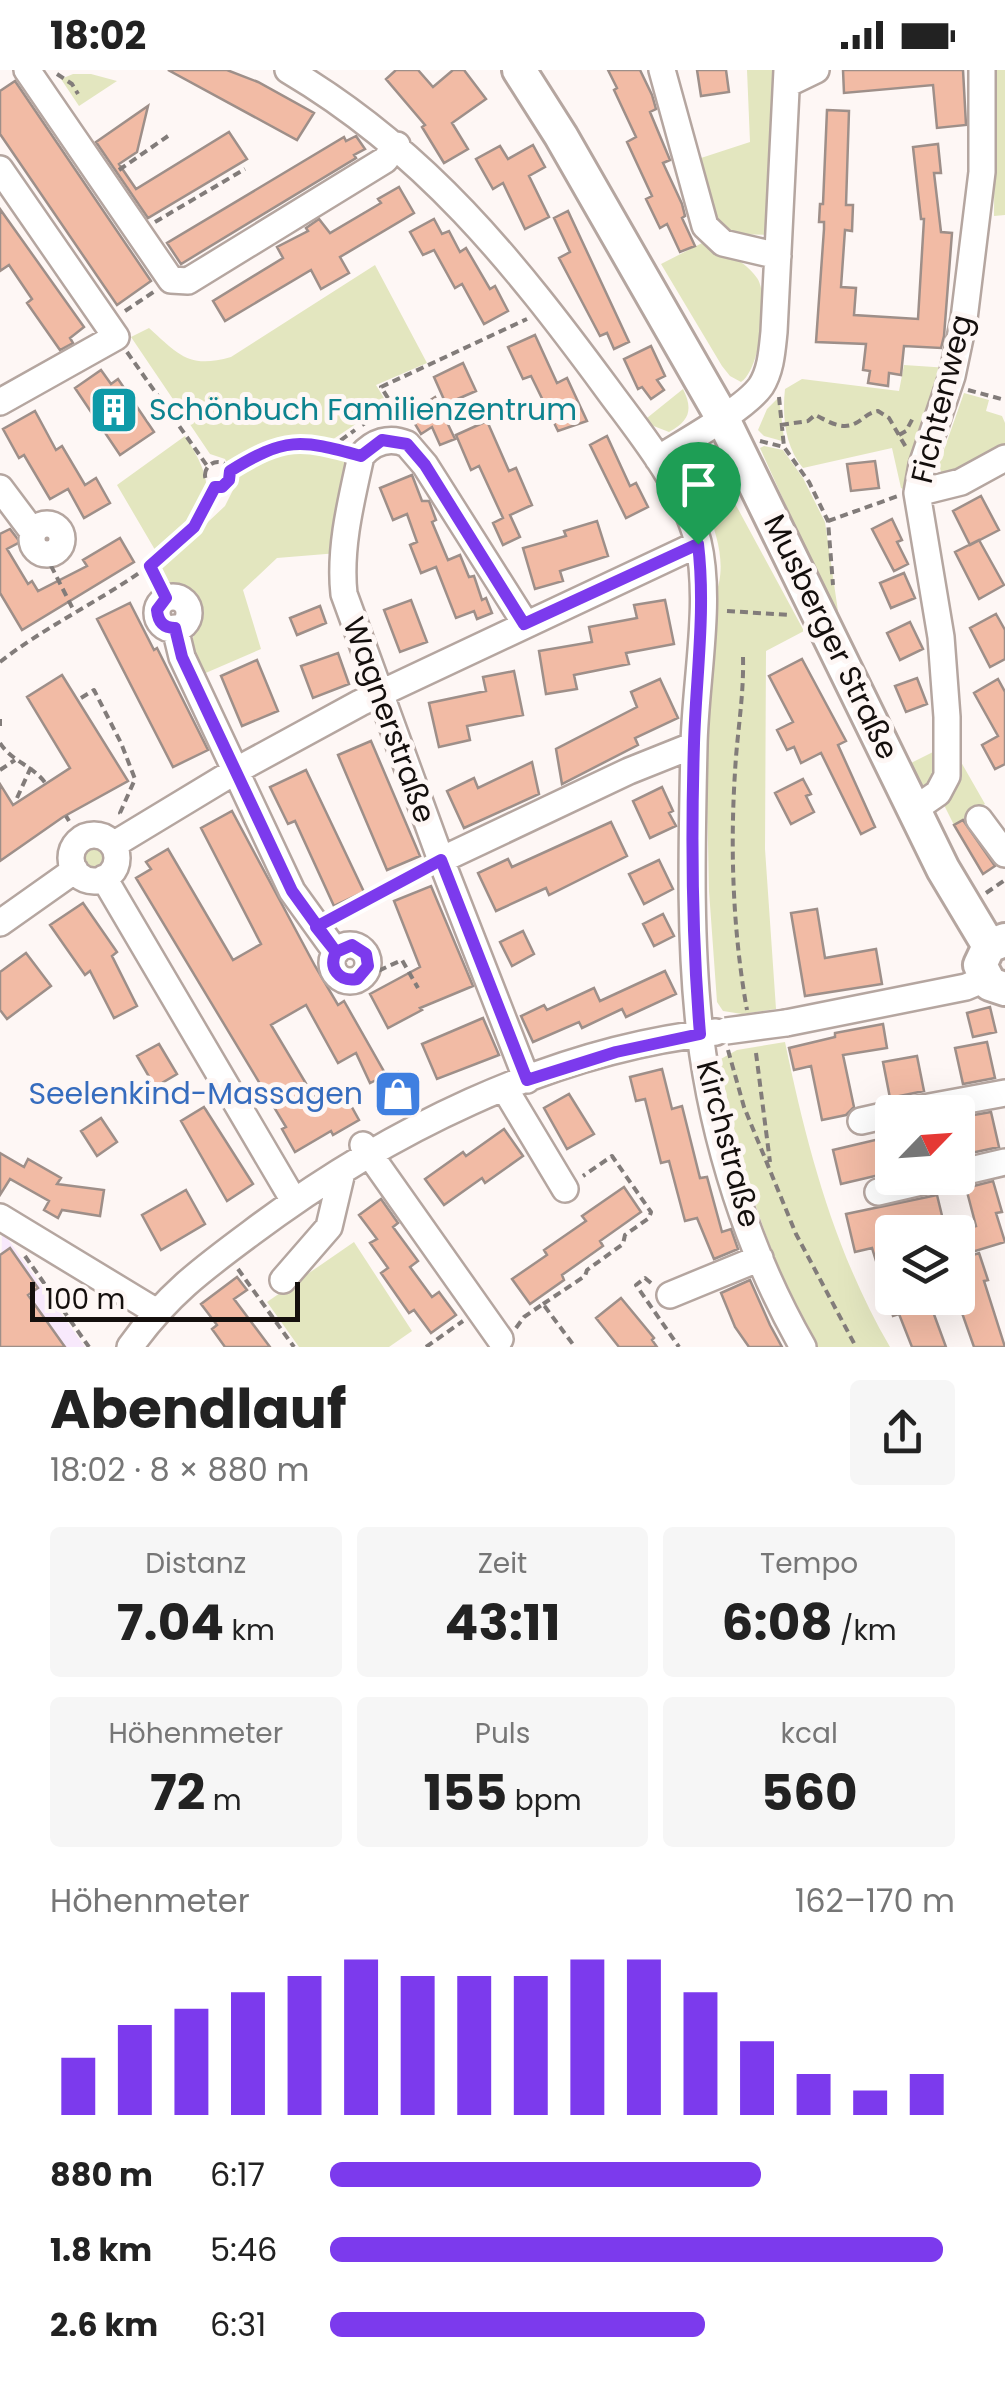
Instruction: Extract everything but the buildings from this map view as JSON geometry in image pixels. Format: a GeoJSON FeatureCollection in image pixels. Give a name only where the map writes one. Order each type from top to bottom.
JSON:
{"type":"FeatureCollection","features":[{"type":"Feature","properties":{"kind":"main road","name":"Musberger Straße"},"geometry":{"type":"LineString","coordinates":[[519,70],[722,417],[944,869],[997,943]]}},
{"type":"Feature","properties":{"kind":"main road"},"geometry":{"type":"LineString","coordinates":[[995,984],[981,958],[997,943]]}},
{"type":"Feature","properties":{"kind":"street"},"geometry":{"type":"LineString","coordinates":[[27,70],[138,232],[186,286],[386,160],[397,145]]}},
{"type":"Feature","properties":{"kind":"street"},"geometry":{"type":"LineString","coordinates":[[662,70],[705,226],[722,243],[778,256]]}},
{"type":"Feature","properties":{"kind":"street"},"geometry":{"type":"LineString","coordinates":[[658,459],[755,393],[768,370],[787,77],[816,70]]}},
{"type":"Feature","properties":{"kind":"street","name":"Fichtenweg"},"geometry":{"type":"LineString","coordinates":[[914,809],[944,786],[947,776],[942,651],[917,493],[952,376],[964,319],[982,172],[982,70]]}},
{"type":"Feature","properties":{"kind":"street","name":"Kirchstraße"},"geometry":{"type":"LineString","coordinates":[[299,73],[397,145],[482,230],[548,308],[658,459],[688,511],[703,581],[694,745],[694,962],[700,1034],[726,1161],[760,1258],[803,1347]]}},
{"type":"Feature","properties":{"kind":"street"},"geometry":{"type":"LineString","coordinates":[[0,169],[111,330],[0,402]]}},
{"type":"Feature","properties":{"kind":"street"},"geometry":{"type":"LineString","coordinates":[[361,456],[382,440],[407,444],[425,465],[524,624]]}},
{"type":"Feature","properties":{"kind":"street","name":"Wagnerstraße"},"geometry":{"type":"LineString","coordinates":[[361,456],[341,569],[351,620],[441,860],[516,1084],[572,1184]]}},
{"type":"Feature","properties":{"kind":"street"},"geometry":{"type":"LineString","coordinates":[[917,493],[961,482],[1005,458]]}},
{"type":"Feature","properties":{"kind":"street"},"geometry":{"type":"LineString","coordinates":[[0,488],[39,543]]}},
{"type":"Feature","properties":{"kind":"street"},"geometry":{"type":"LineString","coordinates":[[123,838],[115,867],[104,878],[88,880],[75,870],[71,855],[78,841],[85,837],[123,838],[237,770],[380,694],[698,544]]}},
{"type":"Feature","properties":{"kind":"street"},"geometry":{"type":"LineString","coordinates":[[166,598],[177,597],[188,608],[188,619],[175,628],[182,657],[292,891],[336,952],[346,945],[358,946],[368,960],[366,972]]}},
{"type":"Feature","properties":{"kind":"street"},"geometry":{"type":"LineString","coordinates":[[441,860],[613,778],[694,745]]}},
{"type":"Feature","properties":{"kind":"street"},"geometry":{"type":"LineString","coordinates":[[979,820],[1005,854]]}},
{"type":"Feature","properties":{"kind":"street"},"geometry":{"type":"LineString","coordinates":[[3,914],[75,870]]}},
{"type":"Feature","properties":{"kind":"street"},"geometry":{"type":"LineString","coordinates":[[104,878],[294,1201]]}},
{"type":"Feature","properties":{"kind":"street"},"geometry":{"type":"LineString","coordinates":[[130,1347],[155,1311],[226,1252],[294,1201],[342,1172],[366,1150],[516,1084],[616,1052],[700,1034],[786,1023],[995,984]]}},
{"type":"Feature","properties":{"kind":"street"},"geometry":{"type":"LineString","coordinates":[[975,1099],[1005,1093]]}},
{"type":"Feature","properties":{"kind":"street"},"geometry":{"type":"LineString","coordinates":[[862,1121],[875,1118]]}},
{"type":"Feature","properties":{"kind":"street"},"geometry":{"type":"LineString","coordinates":[[366,1150],[500,1339]]}},
{"type":"Feature","properties":{"kind":"street"},"geometry":{"type":"LineString","coordinates":[[975,1169],[1005,1162]]}},
{"type":"Feature","properties":{"kind":"street"},"geometry":{"type":"LineString","coordinates":[[282,1280],[329,1227],[342,1172]]}},
{"type":"Feature","properties":{"kind":"street"},"geometry":{"type":"LineString","coordinates":[[0,1216],[155,1311]]}},
{"type":"Feature","properties":{"kind":"street"},"geometry":{"type":"LineString","coordinates":[[660,1289],[760,1258]]}},
{"type":"Feature","properties":{"kind":"path"},"geometry":{"type":"LineString","coordinates":[[103,181],[168,136]]}},
{"type":"Feature","properties":{"kind":"path"},"geometry":{"type":"LineString","coordinates":[[138,232],[245,169]]}},
{"type":"Feature","properties":{"kind":"path"},"geometry":{"type":"LineString","coordinates":[[186,286],[111,330],[208,467],[206,481],[215,487],[227,484],[230,471],[271,448],[292,443],[361,456]]}},
{"type":"Feature","properties":{"kind":"path"},"geometry":{"type":"LineString","coordinates":[[407,444],[402,421],[381,387],[526,319]]}},
{"type":"Feature","properties":{"kind":"path"},"geometry":{"type":"LineString","coordinates":[[768,370],[776,382],[784,446],[828,521],[886,498],[917,493]]}},
{"type":"Feature","properties":{"kind":"path"},"geometry":{"type":"LineString","coordinates":[[964,389],[1005,400]]}},
{"type":"Feature","properties":{"kind":"path"},"geometry":{"type":"LineString","coordinates":[[781,425],[808,421],[815,415],[840,426],[850,425],[865,414],[878,411],[889,418],[899,435],[912,420]]}},
{"type":"Feature","properties":{"kind":"path"},"geometry":{"type":"LineString","coordinates":[[208,467],[218,462],[230,471]]}},
{"type":"Feature","properties":{"kind":"path"},"geometry":{"type":"LineString","coordinates":[[0,662],[74,611],[150,566],[194,527],[215,487]]}},
{"type":"Feature","properties":{"kind":"path"},"geometry":{"type":"LineString","coordinates":[[39,543],[74,611]]}},
{"type":"Feature","properties":{"kind":"path"},"geometry":{"type":"LineString","coordinates":[[150,566],[166,598]]}},
{"type":"Feature","properties":{"kind":"path"},"geometry":{"type":"LineString","coordinates":[[727,611],[820,617]]}},
{"type":"Feature","properties":{"kind":"path"},"geometry":{"type":"LineString","coordinates":[[743,658],[744,693],[734,777],[734,842],[747,1010]]}},
{"type":"Feature","properties":{"kind":"path"},"geometry":{"type":"LineString","coordinates":[[80,698],[94,690],[135,779],[120,812],[123,838]]}},
{"type":"Feature","properties":{"kind":"path"},"geometry":{"type":"LineString","coordinates":[[0,743],[15,760],[32,767],[46,784]]}},
{"type":"Feature","properties":{"kind":"path"},"geometry":{"type":"LineString","coordinates":[[113,748],[121,743]]}},
{"type":"Feature","properties":{"kind":"path"},"geometry":{"type":"LineString","coordinates":[[0,770],[15,760]]}},
{"type":"Feature","properties":{"kind":"path"},"geometry":{"type":"LineString","coordinates":[[17,798],[32,767]]}},
{"type":"Feature","properties":{"kind":"path"},"geometry":{"type":"LineString","coordinates":[[316,927],[441,860]]}},
{"type":"Feature","properties":{"kind":"path"},"geometry":{"type":"LineString","coordinates":[[366,972],[402,960],[418,988]]}},
{"type":"Feature","properties":{"kind":"path"},"geometry":{"type":"LineString","coordinates":[[726,1030],[736,1085],[796,1234],[856,1347]]}},
{"type":"Feature","properties":{"kind":"path"},"geometry":{"type":"LineString","coordinates":[[756,1053],[770,1167]]}},
{"type":"Feature","properties":{"kind":"path"},"geometry":{"type":"LineString","coordinates":[[500,1339],[585,1276],[587,1270],[623,1244],[626,1235],[650,1218],[651,1212],[612,1156],[572,1184]]}},
{"type":"Feature","properties":{"kind":"path"},"geometry":{"type":"LineString","coordinates":[[23,1252],[38,1282],[89,1347]]}},
{"type":"Feature","properties":{"kind":"path"},"geometry":{"type":"LineString","coordinates":[[226,1252],[294,1347]]}},
{"type":"Feature","properties":{"kind":"path"},"geometry":{"type":"LineString","coordinates":[[660,1289],[645,1278],[636,1285],[680,1347]]}},
{"type":"Feature","properties":{"kind":"path"},"geometry":{"type":"LineString","coordinates":[[543,1304],[575,1347]]}},
{"type":"Feature","properties":{"kind":"path"},"geometry":{"type":"LineString","coordinates":[[426,1347],[479,1310]]}},
{"type":"Feature","properties":{"kind":"shaded area"},"geometry":{"type":"Polygon","coordinates":[[[2,1231],[85,1347],[0,1347],[2,1231]]]}},
{"type":"Feature","properties":{"kind":"green space"},"geometry":{"type":"Polygon","coordinates":[[[747,70],[779,70],[771,235],[720,230],[701,158],[750,142],[747,70]]]}},
{"type":"Feature","properties":{"kind":"green space"},"geometry":{"type":"Polygon","coordinates":[[[995,70],[1005,70],[1005,215],[994,216],[995,70]]]}},
{"type":"Feature","properties":{"kind":"green space"},"geometry":{"type":"Polygon","coordinates":[[[73,74],[117,81],[79,106],[61,79],[73,74]]]}},
{"type":"Feature","properties":{"kind":"green space"},"geometry":{"type":"Polygon","coordinates":[[[706,241],[746,266],[761,287],[763,316],[758,349],[748,375],[741,382],[722,366],[661,264],[706,241]]]}},
{"type":"Feature","properties":{"kind":"green space"},"geometry":{"type":"Polygon","coordinates":[[[375,265],[427,363],[376,385],[387,403],[326,447],[354,458],[338,553],[277,558],[243,590],[261,649],[201,675],[190,646],[199,615],[197,596],[183,586],[169,586],[159,568],[225,506],[237,482],[229,481],[225,459],[210,454],[131,337],[149,328],[185,357],[205,361],[231,357],[375,265]]]}},
{"type":"Feature","properties":{"kind":"green space"},"geometry":{"type":"Polygon","coordinates":[[[904,365],[949,368],[907,491],[901,488],[892,448],[803,468],[786,431],[785,389],[802,379],[899,391],[904,365]]]}},
{"type":"Feature","properties":{"kind":"green space"},"geometry":{"type":"Polygon","coordinates":[[[683,389],[689,408],[685,419],[669,432],[651,425],[647,418],[683,389]]]}},
{"type":"Feature","properties":{"kind":"green space"},"geometry":{"type":"Polygon","coordinates":[[[964,393],[989,400],[986,411],[1002,416],[1005,448],[951,476],[942,476],[939,464],[964,393]]]}},
{"type":"Feature","properties":{"kind":"green space"},"geometry":{"type":"Polygon","coordinates":[[[779,397],[782,441],[758,430],[767,409],[779,397]]]}},
{"type":"Feature","properties":{"kind":"green space"},"geometry":{"type":"Polygon","coordinates":[[[185,436],[204,474],[205,503],[188,527],[158,555],[117,485],[185,436]]]}},
{"type":"Feature","properties":{"kind":"green space"},"geometry":{"type":"Polygon","coordinates":[[[760,448],[783,450],[803,478],[825,522],[840,625],[760,448]]]}},
{"type":"Feature","properties":{"kind":"green space"},"geometry":{"type":"Polygon","coordinates":[[[696,457],[711,459],[804,631],[766,651],[765,849],[776,1009],[742,1014],[723,1011],[717,1002],[709,891],[706,746],[714,598],[721,566],[715,533],[689,471],[696,457]]]}},
{"type":"Feature","properties":{"kind":"green space"},"geometry":{"type":"Polygon","coordinates":[[[941,748],[958,764],[961,762],[985,804],[954,825],[938,793],[926,790],[909,764],[941,748]]]}},
{"type":"Feature","properties":{"kind":"green space"},"geometry":{"type":"Polygon","coordinates":[[[94,845],[103,849],[107,858],[103,867],[94,871],[85,867],[81,858],[85,849],[94,845]]]}},
{"type":"Feature","properties":{"kind":"green space"},"geometry":{"type":"Polygon","coordinates":[[[785,1042],[803,1121],[838,1237],[890,1347],[818,1347],[783,1276],[756,1208],[719,1060],[737,1050],[785,1042]]]}},
{"type":"Feature","properties":{"kind":"green space"},"geometry":{"type":"Polygon","coordinates":[[[354,1242],[412,1331],[389,1347],[299,1347],[267,1302],[354,1242]]]}},
{"type":"Feature","properties":{"kind":"place","name":"Schönbuch Familienzentrum"},"geometry":{"type":"Point","coordinates":[114,410]}},
{"type":"Feature","properties":{"kind":"place","name":"Seelenkind-Massagen"},"geometry":{"type":"Point","coordinates":[398,1094]}},
{"type":"Feature","properties":{"kind":"route"},"geometry":{"type":"LineString","coordinates":[[698,544],[524,624],[425,465],[407,444],[382,440],[361,456],[292,443],[271,448],[230,471],[227,484],[215,487],[194,527],[150,566],[166,598],[157,610],[158,620],[175,628],[182,657],[292,891],[316,927],[336,952],[352,945],[366,954],[368,966],[362,976],[346,980],[336,974],[332,962],[336,952],[316,927],[441,860],[527,1080],[616,1052],[700,1034],[694,962],[694,745],[703,581],[698,544]]}}]}
